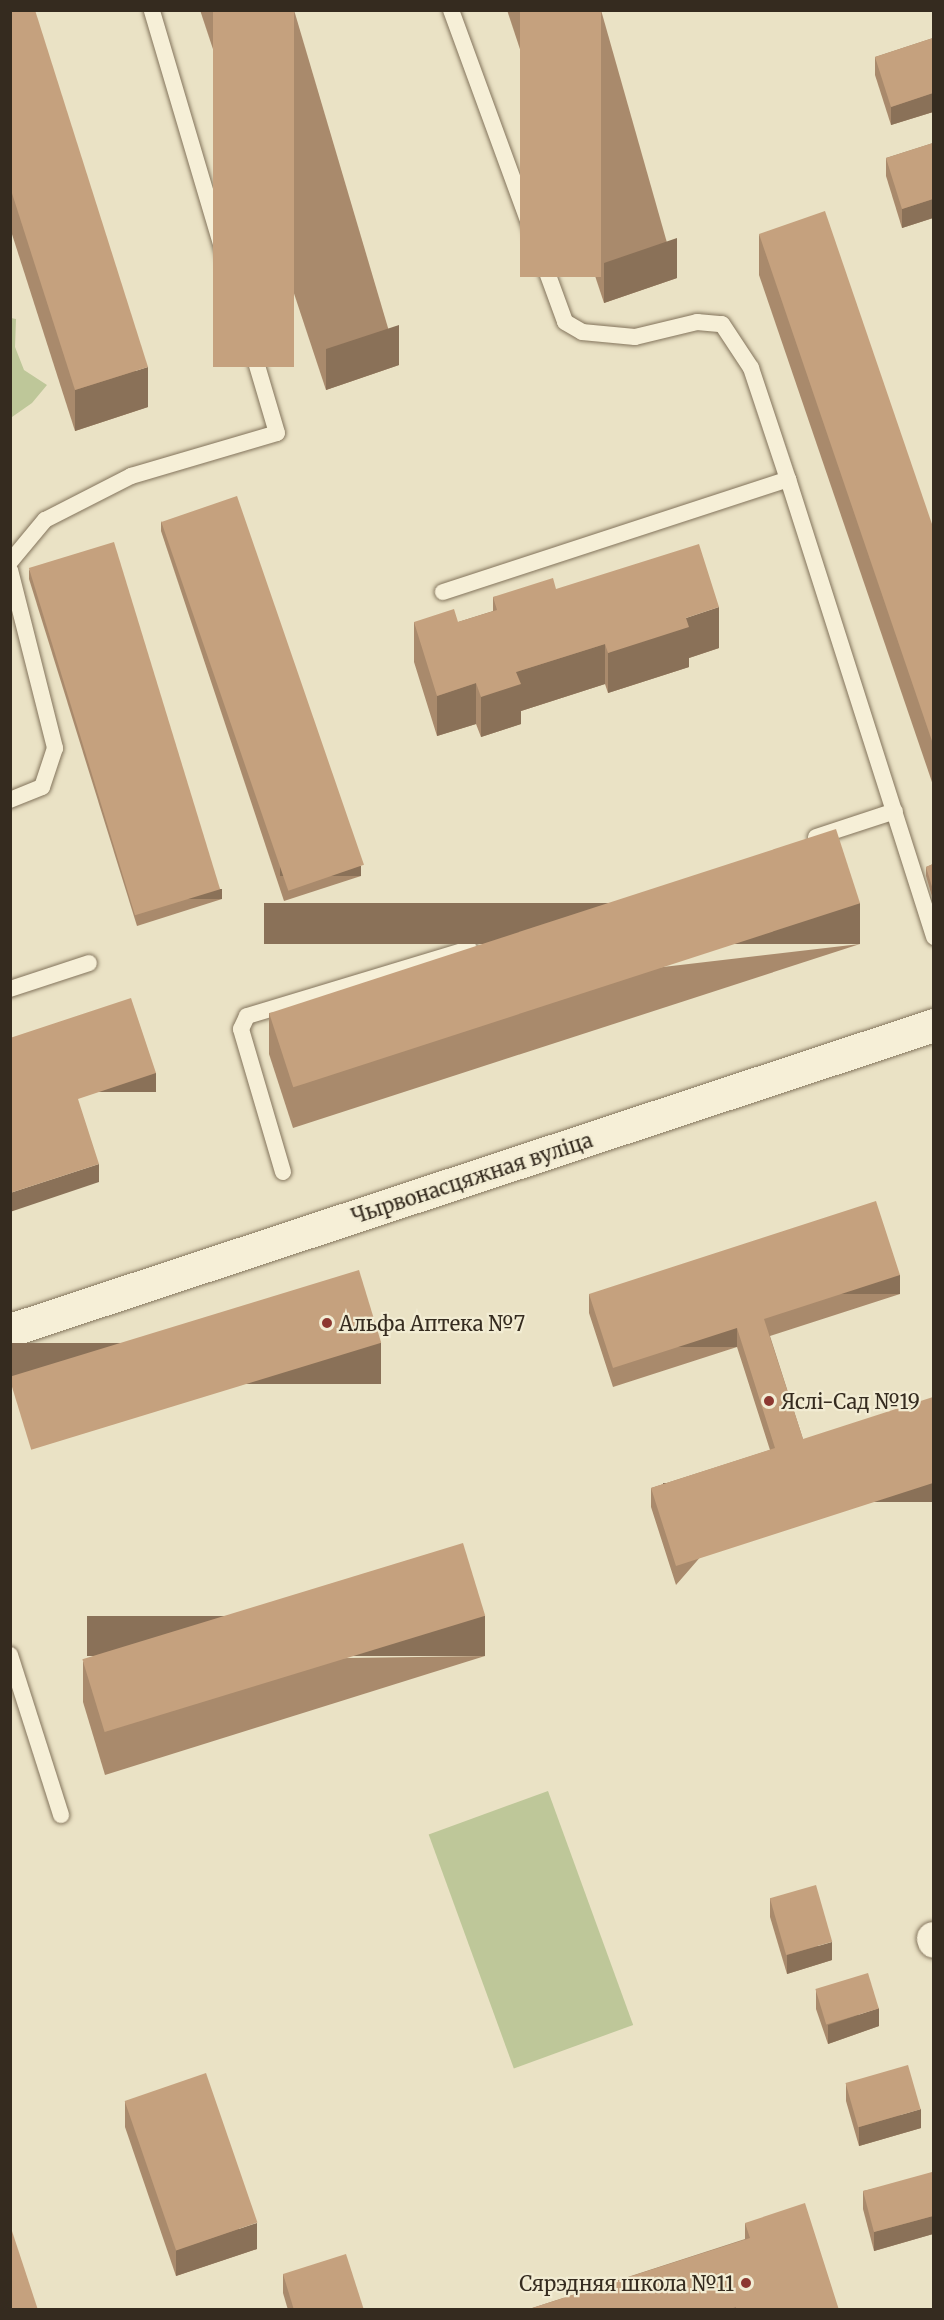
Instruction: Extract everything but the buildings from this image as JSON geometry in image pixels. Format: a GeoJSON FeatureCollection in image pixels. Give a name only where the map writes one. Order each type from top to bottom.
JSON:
{"type":"FeatureCollection","features":[{"type":"Feature","properties":{"kind":"street","name":"Чырвонасцяжная вуліца"},"geometry":{"type":"LineString","coordinates":[[10,1330],[933,1025]]}},
{"type":"Feature","properties":{"kind":"lane"},"geometry":{"type":"LineString","coordinates":[[10,562],[45,520],[131,476],[277,433],[152,10]]}},
{"type":"Feature","properties":{"kind":"lane"},"geometry":{"type":"LineString","coordinates":[[451,10],[565,322],[582,332],[635,337],[697,322],[723,324],[751,368],[895,811],[933,937]]}},
{"type":"Feature","properties":{"kind":"lane"},"geometry":{"type":"LineString","coordinates":[[443,592],[788,480]]}},
{"type":"Feature","properties":{"kind":"lane"},"geometry":{"type":"LineString","coordinates":[[10,570],[55,748],[42,787],[10,800]]}},
{"type":"Feature","properties":{"kind":"lane"},"geometry":{"type":"LineString","coordinates":[[795,843],[895,811]]}},
{"type":"Feature","properties":{"kind":"lane"},"geometry":{"type":"LineString","coordinates":[[283,1172],[240,1029],[247,1016],[484,945]]}},
{"type":"Feature","properties":{"kind":"lane"},"geometry":{"type":"LineString","coordinates":[[10,989],[89,963]]}},
{"type":"Feature","properties":{"kind":"lane"},"geometry":{"type":"LineString","coordinates":[[10,1655],[61,1815]]}},
{"type":"Feature","properties":{"kind":"green space"},"geometry":{"type":"Polygon","coordinates":[[[11,318],[16,319],[15,347],[24,370],[47,385],[32,403],[12,417],[11,318]]]}},
{"type":"Feature","properties":{"kind":"green space"},"geometry":{"type":"Polygon","coordinates":[[[548,1791],[633,2025],[514,2068],[429,1834],[548,1791]]]}},
{"type":"Feature","properties":{"kind":"place","name":"Альфа Аптека №7"},"geometry":{"type":"Point","coordinates":[327,1323]}},
{"type":"Feature","properties":{"kind":"place","name":"Яслі-Сад №19"},"geometry":{"type":"Point","coordinates":[769,1401]}},
{"type":"Feature","properties":{"kind":"place","name":"Сярэдняя школа №11"},"geometry":{"type":"Point","coordinates":[746,2283]}}]}
